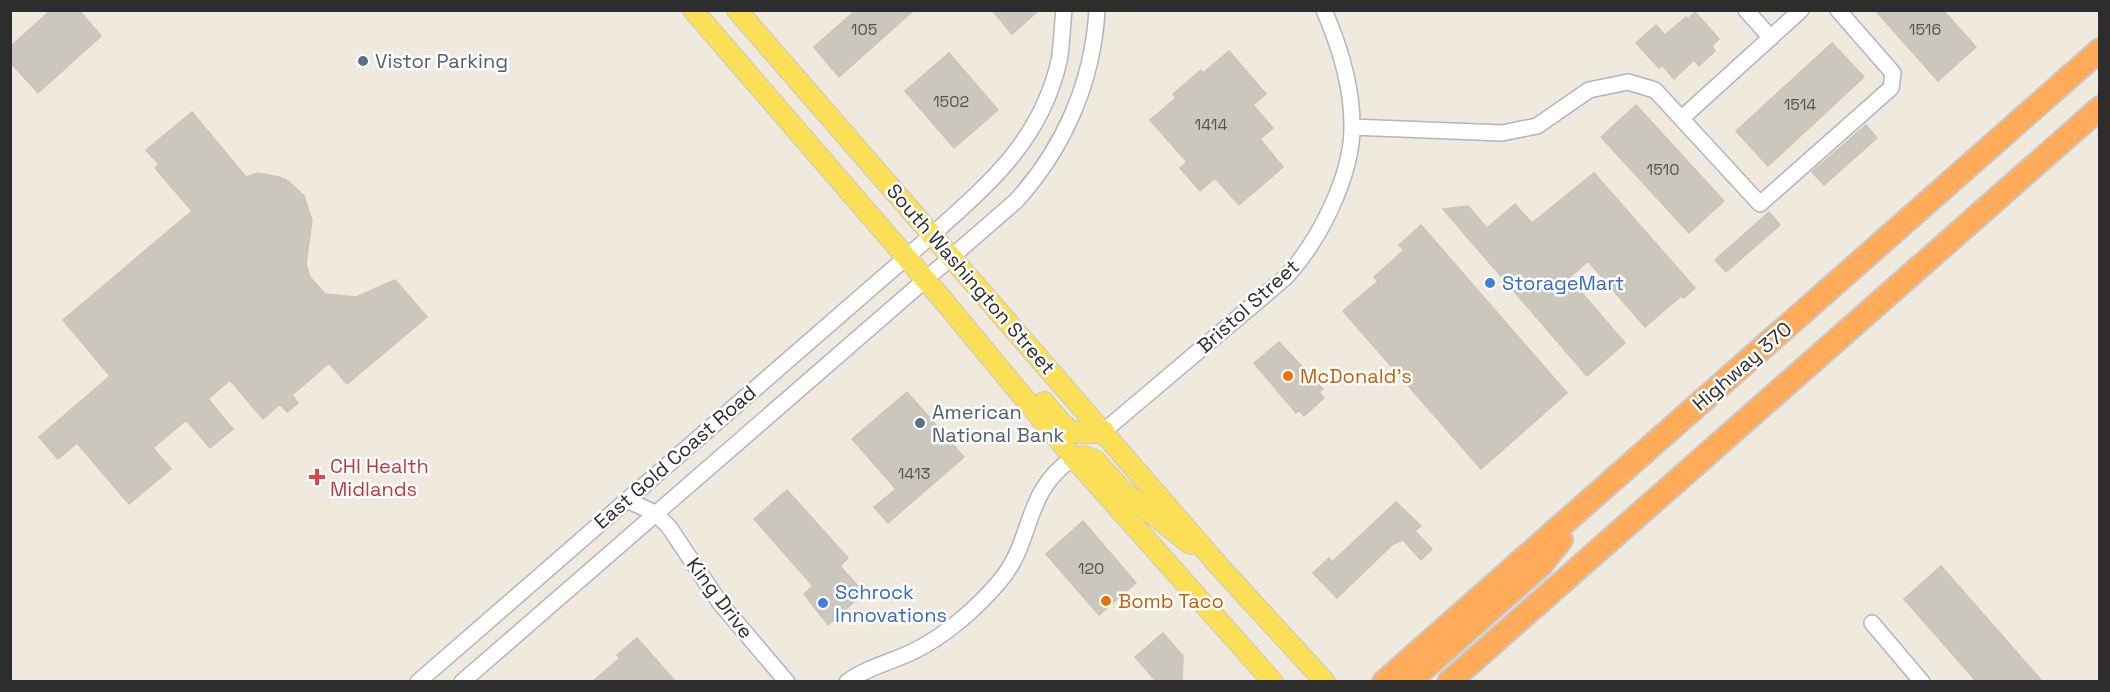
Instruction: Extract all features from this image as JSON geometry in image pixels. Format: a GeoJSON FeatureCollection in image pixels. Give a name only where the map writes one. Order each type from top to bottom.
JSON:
{"type":"FeatureCollection","features":[{"type":"Feature","properties":{"kind":"highway","name":"Highway 370"},"geometry":{"type":"LineString","coordinates":[[1384,681],[2100,50]]}},
{"type":"Feature","properties":{"kind":"highway"},"geometry":{"type":"LineString","coordinates":[[1449,681],[2100,108]]}},
{"type":"Feature","properties":{"kind":"highway"},"geometry":{"type":"LineString","coordinates":[[1409,681],[1542,564],[1599,492]]}},
{"type":"Feature","properties":{"kind":"main road","name":"South Washington Street"},"geometry":{"type":"LineString","coordinates":[[693,10],[977,341],[1073,458],[1274,681]]}},
{"type":"Feature","properties":{"kind":"main road","name":"South Washington Street"},"geometry":{"type":"LineString","coordinates":[[737,10],[1219,566],[1325,681]]}},
{"type":"Feature","properties":{"kind":"main road"},"geometry":{"type":"LineString","coordinates":[[977,341],[995,347],[1070,431],[1083,436],[1104,431]]}},
{"type":"Feature","properties":{"kind":"main road"},"geometry":{"type":"LineString","coordinates":[[1073,458],[1084,456],[1095,460],[1122,490],[1219,566]]}},
{"type":"Feature","properties":{"kind":"street","name":"East Gold Coast Road"},"geometry":{"type":"LineString","coordinates":[[418,681],[933,234],[1002,170],[1018,152],[1033,129],[1045,103],[1059,60],[1064,10]]}},
{"type":"Feature","properties":{"kind":"street","name":"East Gold Coast Road"},"geometry":{"type":"LineString","coordinates":[[462,681],[1016,201],[1059,144],[1086,79],[1096,10]]}},
{"type":"Feature","properties":{"kind":"street","name":"Bristol Street"},"geometry":{"type":"LineString","coordinates":[[1104,431],[1267,294],[1299,262],[1327,219],[1339,188],[1353,127],[1347,73],[1324,10]]}},
{"type":"Feature","properties":{"kind":"street"},"geometry":{"type":"LineString","coordinates":[[1746,10],[1771,38]]}},
{"type":"Feature","properties":{"kind":"street"},"geometry":{"type":"LineString","coordinates":[[1683,117],[1801,10]]}},
{"type":"Feature","properties":{"kind":"street"},"geometry":{"type":"LineString","coordinates":[[1353,127],[1503,133],[1537,126],[1589,90],[1628,82],[1655,90],[1683,117],[1760,204],[1891,88],[1893,73],[1838,10]]}},
{"type":"Feature","properties":{"kind":"street"},"geometry":{"type":"LineString","coordinates":[[847,681],[930,642],[998,584],[1019,550],[1037,497],[1053,475],[1073,458]]}},
{"type":"Feature","properties":{"kind":"street","name":"King Drive"},"geometry":{"type":"LineString","coordinates":[[644,484],[655,513],[674,534],[720,603],[787,681]]}},
{"type":"Feature","properties":{"kind":"street","name":"King Drive"},"geometry":{"type":"LineString","coordinates":[[627,500],[655,513]]}},
{"type":"Feature","properties":{"kind":"street"},"geometry":{"type":"LineString","coordinates":[[1872,622],[1922,681]]}},
{"type":"Feature","properties":{"kind":"building"},"geometry":{"type":"Polygon","coordinates":[[[51,10],[79,10],[101,36],[38,93],[10,62],[10,47],[51,10]]]}},
{"type":"Feature","properties":{"kind":"building"},"geometry":{"type":"Polygon","coordinates":[[[856,10],[914,10],[839,77],[814,47],[856,10]]]}},
{"type":"Feature","properties":{"kind":"building"},"geometry":{"type":"Polygon","coordinates":[[[992,10],[1039,10],[1012,34],[992,10]]]}},
{"type":"Feature","properties":{"kind":"building"},"geometry":{"type":"Polygon","coordinates":[[[1875,10],[1943,10],[1976,47],[1938,81],[1875,10]]]}},
{"type":"Feature","properties":{"kind":"building"},"geometry":{"type":"Polygon","coordinates":[[[1695,12],[1719,39],[1712,46],[1715,51],[1699,66],[1694,60],[1674,79],[1662,65],[1659,68],[1636,43],[1656,25],[1665,35],[1695,12]]]}},
{"type":"Feature","properties":{"kind":"building"},"geometry":{"type":"Polygon","coordinates":[[[1832,43],[1864,77],[1768,166],[1736,131],[1832,43]]]}},
{"type":"Feature","properties":{"kind":"building"},"geometry":{"type":"Polygon","coordinates":[[[1229,51],[1266,94],[1253,105],[1273,128],[1260,139],[1283,167],[1239,205],[1215,178],[1200,191],[1180,168],[1187,162],[1150,120],[1176,98],[1173,94],[1201,70],[1203,73],[1229,51]]]}},
{"type":"Feature","properties":{"kind":"building"},"geometry":{"type":"Polygon","coordinates":[[[949,53],[998,110],[954,148],[905,91],[949,53]]]}},
{"type":"Feature","properties":{"kind":"building"},"geometry":{"type":"Polygon","coordinates":[[[1636,105],[1724,201],[1689,233],[1601,137],[1636,105]]]}},
{"type":"Feature","properties":{"kind":"building"},"geometry":{"type":"Polygon","coordinates":[[[192,112],[246,177],[258,173],[279,177],[288,181],[304,196],[312,220],[306,264],[310,277],[325,294],[356,297],[395,280],[427,317],[347,384],[329,363],[292,395],[298,403],[287,412],[280,404],[263,419],[230,380],[208,399],[233,429],[210,448],[186,420],[153,448],[171,469],[129,504],[77,443],[58,459],[39,437],[110,376],[63,320],[192,211],[155,168],[159,164],[146,150],[192,112]]]}},
{"type":"Feature","properties":{"kind":"building"},"geometry":{"type":"Polygon","coordinates":[[[1866,125],[1877,138],[1824,185],[1812,172],[1866,125]]]}},
{"type":"Feature","properties":{"kind":"building"},"geometry":{"type":"Polygon","coordinates":[[[1594,173],[1695,288],[1684,298],[1681,296],[1645,327],[1588,261],[1569,278],[1625,343],[1587,376],[1443,209],[1468,206],[1487,228],[1515,204],[1532,223],[1594,173]]]}},
{"type":"Feature","properties":{"kind":"building"},"geometry":{"type":"Polygon","coordinates":[[[1769,212],[1780,225],[1726,272],[1715,260],[1769,212]]]}},
{"type":"Feature","properties":{"kind":"building"},"geometry":{"type":"Polygon","coordinates":[[[1421,225],[1567,393],[1481,469],[1343,311],[1378,281],[1374,277],[1404,250],[1399,245],[1421,225]]]}},
{"type":"Feature","properties":{"kind":"building","name":"McDonald's"},"geometry":{"type":"Polygon","coordinates":[[[1279,342],[1323,389],[1319,392],[1324,398],[1304,416],[1299,410],[1296,413],[1254,363],[1279,342]]]}},
{"type":"Feature","properties":{"kind":"building"},"geometry":{"type":"Polygon","coordinates":[[[907,392],[964,457],[888,523],[874,507],[896,489],[852,439],[907,392]]]}},
{"type":"Feature","properties":{"kind":"building"},"geometry":{"type":"Polygon","coordinates":[[[787,490],[848,558],[840,566],[864,593],[828,625],[804,594],[813,586],[754,519],[787,490]]]}},
{"type":"Feature","properties":{"kind":"building"},"geometry":{"type":"Polygon","coordinates":[[[1396,502],[1421,526],[1415,531],[1432,549],[1421,560],[1403,540],[1393,544],[1337,598],[1313,573],[1329,558],[1332,562],[1396,502]]]}},
{"type":"Feature","properties":{"kind":"building"},"geometry":{"type":"Polygon","coordinates":[[[1083,521],[1136,583],[1099,615],[1046,554],[1083,521]]]}},
{"type":"Feature","properties":{"kind":"building"},"geometry":{"type":"Polygon","coordinates":[[[1941,566],[2042,681],[1976,681],[1904,599],[1941,566]]]}},
{"type":"Feature","properties":{"kind":"building"},"geometry":{"type":"Polygon","coordinates":[[[1163,633],[1183,656],[1182,681],[1156,681],[1135,657],[1163,633]]]}},
{"type":"Feature","properties":{"kind":"building"},"geometry":{"type":"Polygon","coordinates":[[[637,638],[675,681],[593,681],[620,658],[617,655],[637,638]]]}},
{"type":"Feature","properties":{"kind":"place","name":"Vistor Parking"},"geometry":{"type":"Point","coordinates":[363,61]}},
{"type":"Feature","properties":{"kind":"place","name":"StorageMart"},"geometry":{"type":"Point","coordinates":[1490,283]}},
{"type":"Feature","properties":{"kind":"place","name":"McDonald's"},"geometry":{"type":"Point","coordinates":[1288,376]}},
{"type":"Feature","properties":{"kind":"place","name":"American National Bank"},"geometry":{"type":"Point","coordinates":[920,423]}},
{"type":"Feature","properties":{"kind":"place","name":"CHI Health Midlands"},"geometry":{"type":"Point","coordinates":[317,477]}},
{"type":"Feature","properties":{"kind":"place","name":"Bomb Taco"},"geometry":{"type":"Point","coordinates":[1106,601]}},
{"type":"Feature","properties":{"kind":"place","name":"Schrock Innovations"},"geometry":{"type":"Point","coordinates":[823,603]}}]}
